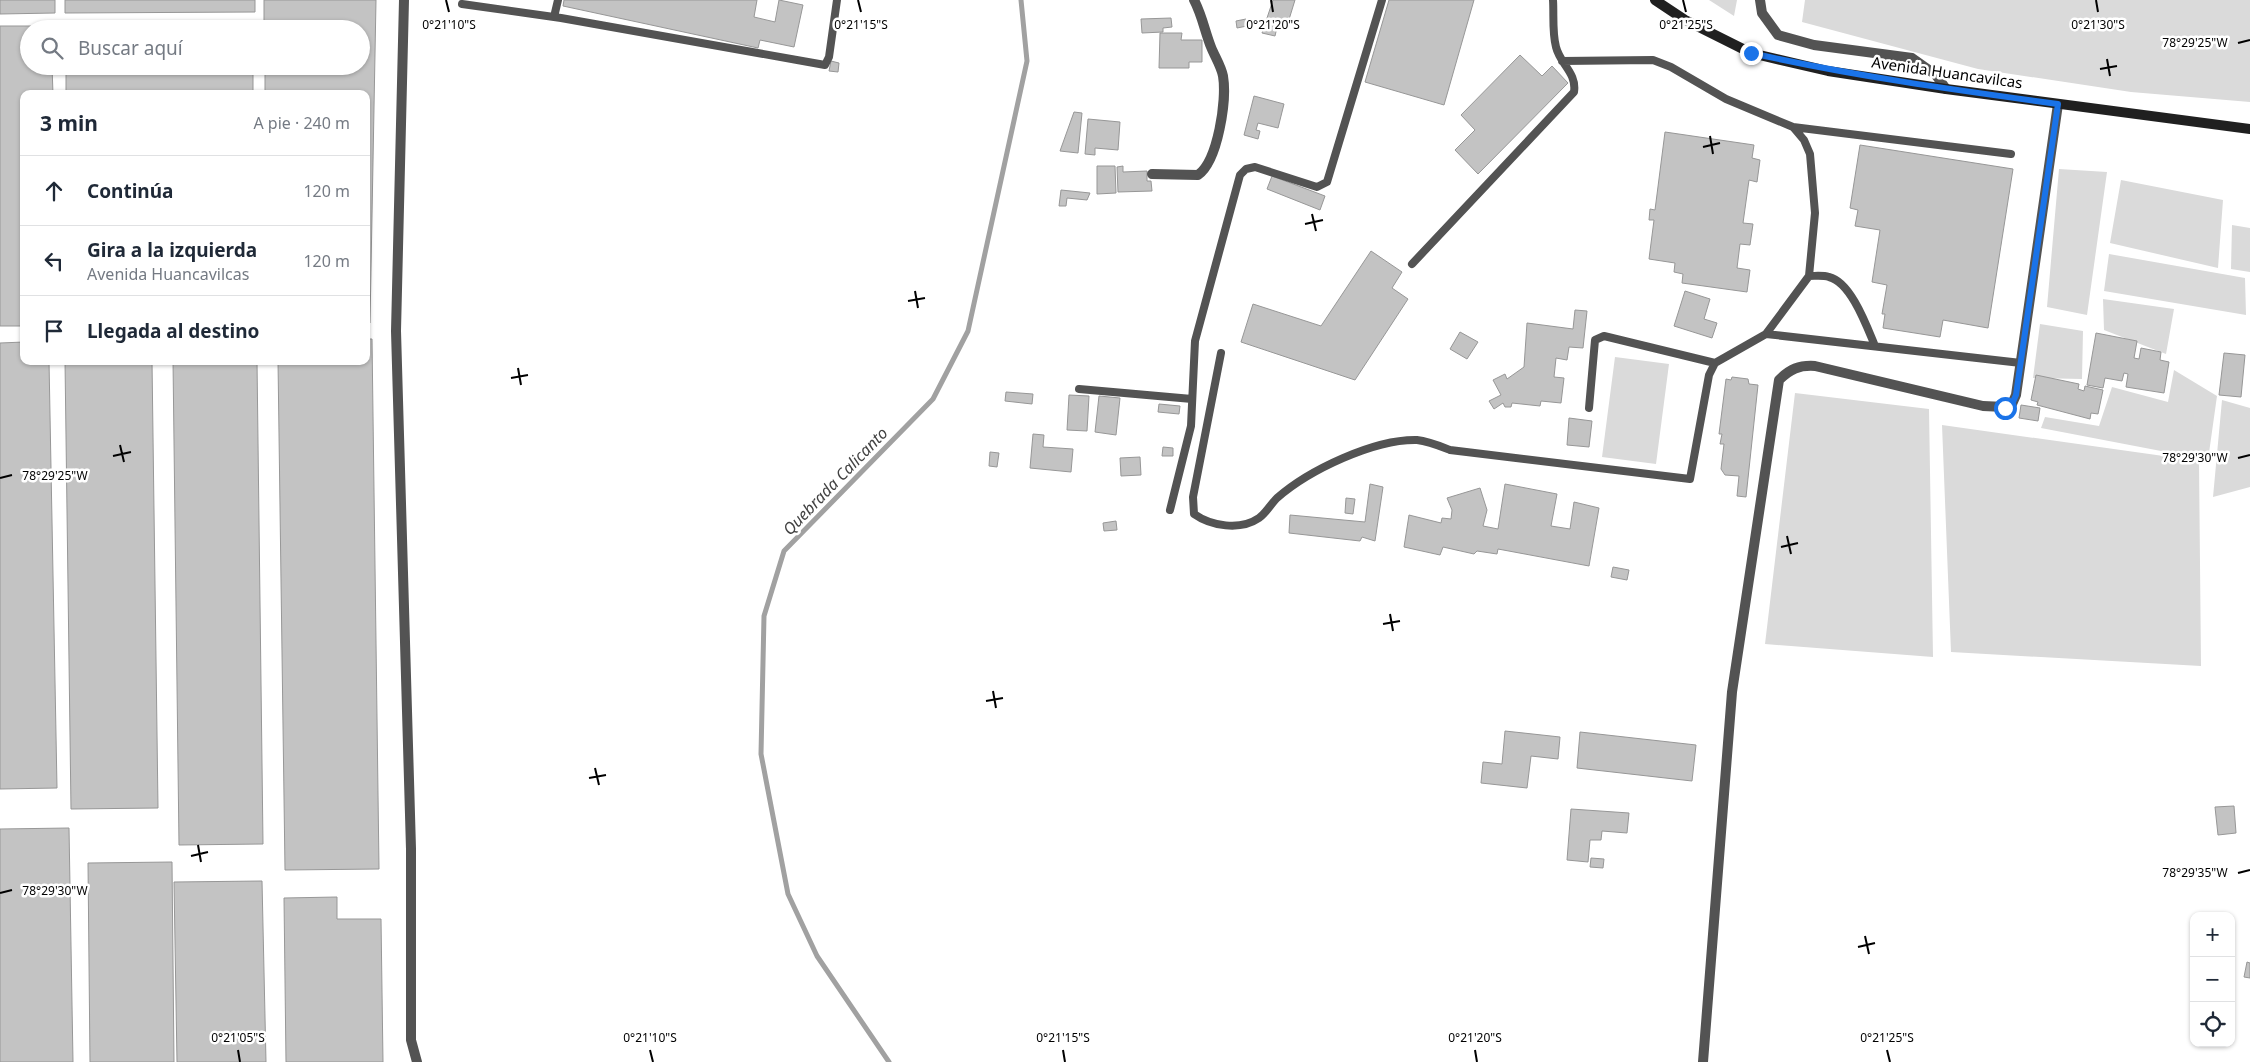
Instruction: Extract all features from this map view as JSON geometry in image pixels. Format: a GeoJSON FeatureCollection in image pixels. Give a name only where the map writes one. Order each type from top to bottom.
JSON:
{"type":"FeatureCollection","features":[{"type":"Feature","properties":{"kind":"street"},"geometry":{"type":"LineString","coordinates":[[404,0],[396,331],[411,850],[411,1040],[417,1062]]}},
{"type":"Feature","properties":{"kind":"street"},"geometry":{"type":"LineString","coordinates":[[1152,174],[1198,175],[1205,171],[1210,162],[1218,135],[1224,99],[1223,75],[1194,0]]}},
{"type":"Feature","properties":{"kind":"street","name":"Avenida Huancavilcas"},"geometry":{"type":"LineString","coordinates":[[1654,0],[1685,20],[1751,53],[1828,70],[1946,89],[2250,130]]}},
{"type":"Feature","properties":{"kind":"street"},"geometry":{"type":"LineString","coordinates":[[1760,0],[1762,13],[1778,35],[1814,45],[1912,58],[1936,75],[1946,89]]}},
{"type":"Feature","properties":{"kind":"street"},"geometry":{"type":"LineString","coordinates":[[1703,1062],[1732,692],[1779,380],[1789,370],[1803,365],[1815,366],[1983,406],[2005,408],[2012,404],[2016,395],[2021,363],[2058,104]]}},
{"type":"Feature","properties":{"kind":"lane"},"geometry":{"type":"LineString","coordinates":[[554,17],[558,0]]}},
{"type":"Feature","properties":{"kind":"lane"},"geometry":{"type":"LineString","coordinates":[[462,4],[554,17],[825,65],[829,57],[837,0]]}},
{"type":"Feature","properties":{"kind":"lane"},"geometry":{"type":"LineString","coordinates":[[1170,510],[1191,426],[1195,341],[1240,175],[1246,169],[1255,167],[1317,187],[1327,182],[1382,0]]}},
{"type":"Feature","properties":{"kind":"lane"},"geometry":{"type":"LineString","coordinates":[[1412,264],[1574,92],[1576,83],[1562,61],[1554,40],[1553,0]]}},
{"type":"Feature","properties":{"kind":"lane"},"geometry":{"type":"LineString","coordinates":[[1562,61],[1653,60],[1671,67],[1726,99],[1793,127],[2011,154]]}},
{"type":"Feature","properties":{"kind":"lane"},"geometry":{"type":"LineString","coordinates":[[1221,353],[1192,506],[1194,514],[1204,521],[1229,526],[1259,518],[1276,498],[1312,472],[1376,446],[1398,441],[1419,440],[1450,450],[1690,479],[1709,375],[1715,363],[1766,334],[1810,276],[1815,213],[1810,154],[1804,140],[1793,127]]}},
{"type":"Feature","properties":{"kind":"lane"},"geometry":{"type":"LineString","coordinates":[[1810,276],[1830,277],[1846,288],[1865,322],[1875,346]]}},
{"type":"Feature","properties":{"kind":"lane"},"geometry":{"type":"LineString","coordinates":[[1766,334],[2021,363]]}},
{"type":"Feature","properties":{"kind":"lane"},"geometry":{"type":"LineString","coordinates":[[1589,408],[1595,340],[1599,337],[1604,336],[1715,363]]}},
{"type":"Feature","properties":{"kind":"lane"},"geometry":{"type":"LineString","coordinates":[[1079,389],[1192,400]]}},
{"type":"Feature","properties":{"kind":"shaded area"},"geometry":{"type":"Polygon","coordinates":[[[1709,0],[1737,0],[1734,16],[1709,0]]]}},
{"type":"Feature","properties":{"kind":"shaded area"},"geometry":{"type":"Polygon","coordinates":[[[1805,0],[2250,0],[2250,102],[2131,92],[1978,69],[1802,22],[1805,0]]]}},
{"type":"Feature","properties":{"kind":"shaded area"},"geometry":{"type":"Polygon","coordinates":[[[2059,169],[2107,172],[2087,315],[2047,307],[2059,169]]]}},
{"type":"Feature","properties":{"kind":"shaded area"},"geometry":{"type":"Polygon","coordinates":[[[2121,180],[2223,200],[2218,268],[2110,243],[2121,180]]]}},
{"type":"Feature","properties":{"kind":"shaded area"},"geometry":{"type":"Polygon","coordinates":[[[2232,225],[2250,228],[2250,272],[2231,269],[2232,225]]]}},
{"type":"Feature","properties":{"kind":"shaded area"},"geometry":{"type":"Polygon","coordinates":[[[2109,254],[2245,278],[2246,315],[2104,291],[2109,254]]]}},
{"type":"Feature","properties":{"kind":"shaded area"},"geometry":{"type":"Polygon","coordinates":[[[2103,299],[2174,309],[2166,354],[2104,330],[2103,299]]]}},
{"type":"Feature","properties":{"kind":"shaded area"},"geometry":{"type":"Polygon","coordinates":[[[2040,324],[2083,331],[2082,379],[2033,378],[2040,324]]]}},
{"type":"Feature","properties":{"kind":"shaded area"},"geometry":{"type":"Polygon","coordinates":[[[1615,357],[1669,364],[1656,464],[1602,457],[1615,357]]]}},
{"type":"Feature","properties":{"kind":"shaded area"},"geometry":{"type":"Polygon","coordinates":[[[2174,370],[2217,396],[2208,460],[2041,428],[2045,417],[2099,426],[2112,387],[2168,402],[2174,370]]]}},
{"type":"Feature","properties":{"kind":"shaded area"},"geometry":{"type":"Polygon","coordinates":[[[1795,393],[1929,409],[1933,657],[1765,644],[1795,393]]]}},
{"type":"Feature","properties":{"kind":"shaded area"},"geometry":{"type":"Polygon","coordinates":[[[2222,400],[2250,408],[2250,487],[2213,497],[2222,400]]]}},
{"type":"Feature","properties":{"kind":"shaded area"},"geometry":{"type":"Polygon","coordinates":[[[1942,425],[2199,461],[2201,666],[1951,652],[1942,425]]]}},
{"type":"Feature","properties":{"kind":"building"},"geometry":{"type":"Polygon","coordinates":[[[0,0],[55,0],[55,13],[0,14],[0,0]]]}},
{"type":"Feature","properties":{"kind":"building"},"geometry":{"type":"Polygon","coordinates":[[[65,0],[255,0],[255,12],[65,13],[65,0]]]}},
{"type":"Feature","properties":{"kind":"building"},"geometry":{"type":"Polygon","coordinates":[[[264,0],[376,0],[370,323],[370,90],[265,90],[265,75],[370,75],[370,20],[264,20],[264,0]]]}},
{"type":"Feature","properties":{"kind":"building"},"geometry":{"type":"Polygon","coordinates":[[[564,0],[757,0],[754,17],[775,22],[779,0],[803,5],[794,47],[760,40],[758,48],[563,6],[564,0]]]}},
{"type":"Feature","properties":{"kind":"building"},"geometry":{"type":"Polygon","coordinates":[[[1273,0],[1295,0],[1287,26],[1278,23],[1275,36],[1262,33],[1273,0]]]}},
{"type":"Feature","properties":{"kind":"building"},"geometry":{"type":"Polygon","coordinates":[[[1389,0],[1474,0],[1444,105],[1365,82],[1389,0]]]}},
{"type":"Feature","properties":{"kind":"building"},"geometry":{"type":"Polygon","coordinates":[[[1171,18],[1172,27],[1163,28],[1163,32],[1142,33],[1141,19],[1171,18]]]}},
{"type":"Feature","properties":{"kind":"building"},"geometry":{"type":"Polygon","coordinates":[[[1246,19],[1247,26],[1237,28],[1236,21],[1246,19]]]}},
{"type":"Feature","properties":{"kind":"building"},"geometry":{"type":"Polygon","coordinates":[[[0,26],[20,26],[20,75],[52,75],[53,90],[20,90],[20,326],[0,326],[0,26]]]}},
{"type":"Feature","properties":{"kind":"building"},"geometry":{"type":"Polygon","coordinates":[[[1160,33],[1182,33],[1181,40],[1202,40],[1202,62],[1189,62],[1189,68],[1159,68],[1160,33]]]}},
{"type":"Feature","properties":{"kind":"building"},"geometry":{"type":"Polygon","coordinates":[[[1520,55],[1542,76],[1552,66],[1568,83],[1478,174],[1455,150],[1475,130],[1461,115],[1520,55]]]}},
{"type":"Feature","properties":{"kind":"building"},"geometry":{"type":"Polygon","coordinates":[[[831,61],[839,63],[838,72],[829,71],[831,61]]]}},
{"type":"Feature","properties":{"kind":"building"},"geometry":{"type":"Polygon","coordinates":[[[66,75],[253,75],[253,90],[66,90],[66,75]]]}},
{"type":"Feature","properties":{"kind":"building"},"geometry":{"type":"Polygon","coordinates":[[[1254,96],[1284,104],[1278,128],[1258,123],[1256,130],[1260,131],[1258,139],[1244,135],[1254,96]]]}},
{"type":"Feature","properties":{"kind":"building"},"geometry":{"type":"Polygon","coordinates":[[[1074,112],[1082,113],[1078,153],[1060,151],[1074,112]]]}},
{"type":"Feature","properties":{"kind":"building"},"geometry":{"type":"Polygon","coordinates":[[[1088,119],[1120,122],[1118,150],[1095,148],[1095,155],[1085,154],[1088,119]]]}},
{"type":"Feature","properties":{"kind":"building"},"geometry":{"type":"Polygon","coordinates":[[[1665,132],[1754,145],[1752,158],[1760,160],[1757,182],[1749,180],[1743,223],[1753,224],[1750,245],[1740,244],[1737,268],[1750,270],[1747,292],[1682,283],[1683,274],[1674,272],[1675,263],[1649,259],[1654,220],[1649,220],[1650,209],[1655,210],[1665,132]]]}},
{"type":"Feature","properties":{"kind":"building"},"geometry":{"type":"Polygon","coordinates":[[[1860,145],[2013,169],[1988,328],[1943,320],[1940,337],[1883,328],[1885,314],[1882,314],[1887,285],[1872,282],[1880,230],[1855,226],[1858,210],[1850,208],[1860,145]]]}},
{"type":"Feature","properties":{"kind":"building"},"geometry":{"type":"Polygon","coordinates":[[[1097,166],[1115,166],[1116,193],[1097,194],[1097,166]]]}},
{"type":"Feature","properties":{"kind":"building"},"geometry":{"type":"Polygon","coordinates":[[[1123,166],[1123,172],[1147,171],[1147,181],[1151,181],[1152,191],[1118,192],[1117,167],[1123,166]]]}},
{"type":"Feature","properties":{"kind":"building"},"geometry":{"type":"Polygon","coordinates":[[[1272,176],[1325,196],[1320,210],[1267,189],[1272,176]]]}},
{"type":"Feature","properties":{"kind":"building"},"geometry":{"type":"Polygon","coordinates":[[[1061,190],[1090,193],[1087,200],[1067,198],[1066,206],[1059,206],[1061,190]]]}},
{"type":"Feature","properties":{"kind":"building"},"geometry":{"type":"Polygon","coordinates":[[[1371,251],[1402,272],[1392,288],[1408,299],[1355,380],[1241,342],[1253,304],[1321,326],[1371,251]]]}},
{"type":"Feature","properties":{"kind":"building"},"geometry":{"type":"Polygon","coordinates":[[[1685,291],[1710,299],[1704,319],[1717,323],[1712,338],[1674,326],[1685,291]]]}},
{"type":"Feature","properties":{"kind":"building"},"geometry":{"type":"Polygon","coordinates":[[[1575,310],[1587,311],[1583,348],[1569,347],[1567,360],[1556,358],[1554,377],[1564,378],[1561,403],[1541,401],[1540,406],[1512,403],[1511,407],[1505,407],[1503,403],[1494,409],[1489,401],[1501,395],[1493,380],[1505,374],[1507,379],[1524,367],[1527,323],[1573,329],[1575,310]]]}},
{"type":"Feature","properties":{"kind":"building"},"geometry":{"type":"Polygon","coordinates":[[[1460,332],[1478,342],[1467,359],[1450,349],[1460,332]]]}},
{"type":"Feature","properties":{"kind":"building"},"geometry":{"type":"Polygon","coordinates":[[[2096,333],[2137,341],[2134,358],[2139,359],[2141,348],[2161,352],[2160,360],[2169,362],[2164,393],[2126,387],[2128,374],[2124,373],[2122,381],[2105,378],[2103,388],[2087,385],[2096,333]]]}},
{"type":"Feature","properties":{"kind":"building"},"geometry":{"type":"Polygon","coordinates":[[[370,339],[372,339],[379,869],[285,870],[278,365],[370,365],[370,339]]]}},
{"type":"Feature","properties":{"kind":"building"},"geometry":{"type":"Polygon","coordinates":[[[20,342],[20,365],[49,365],[57,788],[0,789],[0,343],[20,342]]]}},
{"type":"Feature","properties":{"kind":"building"},"geometry":{"type":"Polygon","coordinates":[[[2224,353],[2245,355],[2241,397],[2219,395],[2224,353]]]}},
{"type":"Feature","properties":{"kind":"building"},"geometry":{"type":"Polygon","coordinates":[[[65,365],[152,365],[158,808],[71,809],[65,365]]]}},
{"type":"Feature","properties":{"kind":"building"},"geometry":{"type":"Polygon","coordinates":[[[173,365],[257,365],[263,844],[179,845],[173,365]]]}},
{"type":"Feature","properties":{"kind":"building"},"geometry":{"type":"Polygon","coordinates":[[[2036,375],[2079,384],[2078,389],[2084,391],[2085,386],[2103,390],[2098,414],[2091,413],[2090,419],[2037,405],[2038,402],[2031,400],[2036,375]]]}},
{"type":"Feature","properties":{"kind":"building"},"geometry":{"type":"Polygon","coordinates":[[[1732,377],[1748,379],[1749,384],[1758,385],[1746,497],[1737,496],[1739,476],[1725,475],[1721,469],[1724,444],[1720,444],[1722,434],[1719,434],[1726,379],[1731,380],[1732,377]]]}},
{"type":"Feature","properties":{"kind":"building"},"geometry":{"type":"Polygon","coordinates":[[[1006,392],[1033,394],[1032,404],[1005,401],[1006,392]]]}},
{"type":"Feature","properties":{"kind":"building"},"geometry":{"type":"Polygon","coordinates":[[[1069,395],[1089,396],[1087,431],[1067,430],[1069,395]]]}},
{"type":"Feature","properties":{"kind":"building"},"geometry":{"type":"Polygon","coordinates":[[[1099,396],[1120,398],[1116,435],[1095,432],[1099,396]]]}},
{"type":"Feature","properties":{"kind":"building"},"geometry":{"type":"Polygon","coordinates":[[[1159,404],[1180,406],[1179,414],[1158,412],[1159,404]]]}},
{"type":"Feature","properties":{"kind":"building"},"geometry":{"type":"Polygon","coordinates":[[[2021,405],[2040,408],[2038,421],[2019,418],[2021,405]]]}},
{"type":"Feature","properties":{"kind":"building"},"geometry":{"type":"Polygon","coordinates":[[[1569,418],[1592,421],[1589,447],[1567,445],[1569,418]]]}},
{"type":"Feature","properties":{"kind":"building"},"geometry":{"type":"Polygon","coordinates":[[[1033,434],[1044,435],[1043,447],[1073,449],[1071,472],[1030,468],[1033,434]]]}},
{"type":"Feature","properties":{"kind":"building"},"geometry":{"type":"Polygon","coordinates":[[[1163,447],[1173,448],[1173,456],[1162,456],[1163,447]]]}},
{"type":"Feature","properties":{"kind":"building"},"geometry":{"type":"Polygon","coordinates":[[[990,452],[999,453],[997,467],[989,466],[990,452]]]}},
{"type":"Feature","properties":{"kind":"building"},"geometry":{"type":"Polygon","coordinates":[[[1140,457],[1141,475],[1121,476],[1120,458],[1140,457]]]}},
{"type":"Feature","properties":{"kind":"building"},"geometry":{"type":"Polygon","coordinates":[[[1370,484],[1383,487],[1375,541],[1362,537],[1360,541],[1289,533],[1290,515],[1365,522],[1370,484]]]}},
{"type":"Feature","properties":{"kind":"building"},"geometry":{"type":"Polygon","coordinates":[[[1505,484],[1557,494],[1551,526],[1570,529],[1574,502],[1599,508],[1589,566],[1498,549],[1497,554],[1477,551],[1474,554],[1443,547],[1440,555],[1404,547],[1409,515],[1441,523],[1442,518],[1451,519],[1452,510],[1447,498],[1480,488],[1487,510],[1483,526],[1498,529],[1505,484]]]}},
{"type":"Feature","properties":{"kind":"building"},"geometry":{"type":"Polygon","coordinates":[[[1346,498],[1355,499],[1353,514],[1345,513],[1346,498]]]}},
{"type":"Feature","properties":{"kind":"building"},"geometry":{"type":"Polygon","coordinates":[[[1116,521],[1117,530],[1104,531],[1103,523],[1116,521]]]}},
{"type":"Feature","properties":{"kind":"building"},"geometry":{"type":"Polygon","coordinates":[[[1613,567],[1629,570],[1627,580],[1611,577],[1613,567]]]}},
{"type":"Feature","properties":{"kind":"building"},"geometry":{"type":"Polygon","coordinates":[[[1505,731],[1560,737],[1558,759],[1531,756],[1527,788],[1481,783],[1483,762],[1502,764],[1505,731]]]}},
{"type":"Feature","properties":{"kind":"building"},"geometry":{"type":"Polygon","coordinates":[[[1580,732],[1696,745],[1692,781],[1577,768],[1580,732]]]}},
{"type":"Feature","properties":{"kind":"building"},"geometry":{"type":"Polygon","coordinates":[[[2234,806],[2236,833],[2218,835],[2215,807],[2234,806]]]}},
{"type":"Feature","properties":{"kind":"building"},"geometry":{"type":"Polygon","coordinates":[[[1571,809],[1629,813],[1627,833],[1602,831],[1601,840],[1590,840],[1588,862],[1567,860],[1571,809]]]}},
{"type":"Feature","properties":{"kind":"building"},"geometry":{"type":"Polygon","coordinates":[[[69,828],[73,1062],[0,1062],[0,829],[69,828]]]}},
{"type":"Feature","properties":{"kind":"building"},"geometry":{"type":"Polygon","coordinates":[[[1591,858],[1604,859],[1603,868],[1590,867],[1591,858]]]}},
{"type":"Feature","properties":{"kind":"building"},"geometry":{"type":"Polygon","coordinates":[[[172,862],[174,1062],[90,1062],[88,863],[172,862]]]}},
{"type":"Feature","properties":{"kind":"building"},"geometry":{"type":"Polygon","coordinates":[[[262,881],[266,1062],[177,1062],[174,882],[262,881]]]}},
{"type":"Feature","properties":{"kind":"building"},"geometry":{"type":"Polygon","coordinates":[[[337,897],[337,919],[381,919],[383,1062],[286,1062],[284,898],[337,897]]]}},
{"type":"Feature","properties":{"kind":"building"},"geometry":{"type":"Polygon","coordinates":[[[2247,962],[2250,963],[2250,978],[2244,977],[2247,962]]]}},
{"type":"Feature","properties":{"kind":"waterway","name":"Quebrada Calicanto"},"geometry":{"type":"LineString","coordinates":[[889,1062],[817,956],[788,894],[761,754],[764,616],[784,551],[933,399],[968,331],[1027,61],[1021,0]]}},
{"type":"Feature","properties":{"kind":"route"},"geometry":{"type":"LineString","coordinates":[[1751,53],[1828,70],[1946,89],[2058,104],[2016,395],[2012,404],[2005,408]]}}]}
